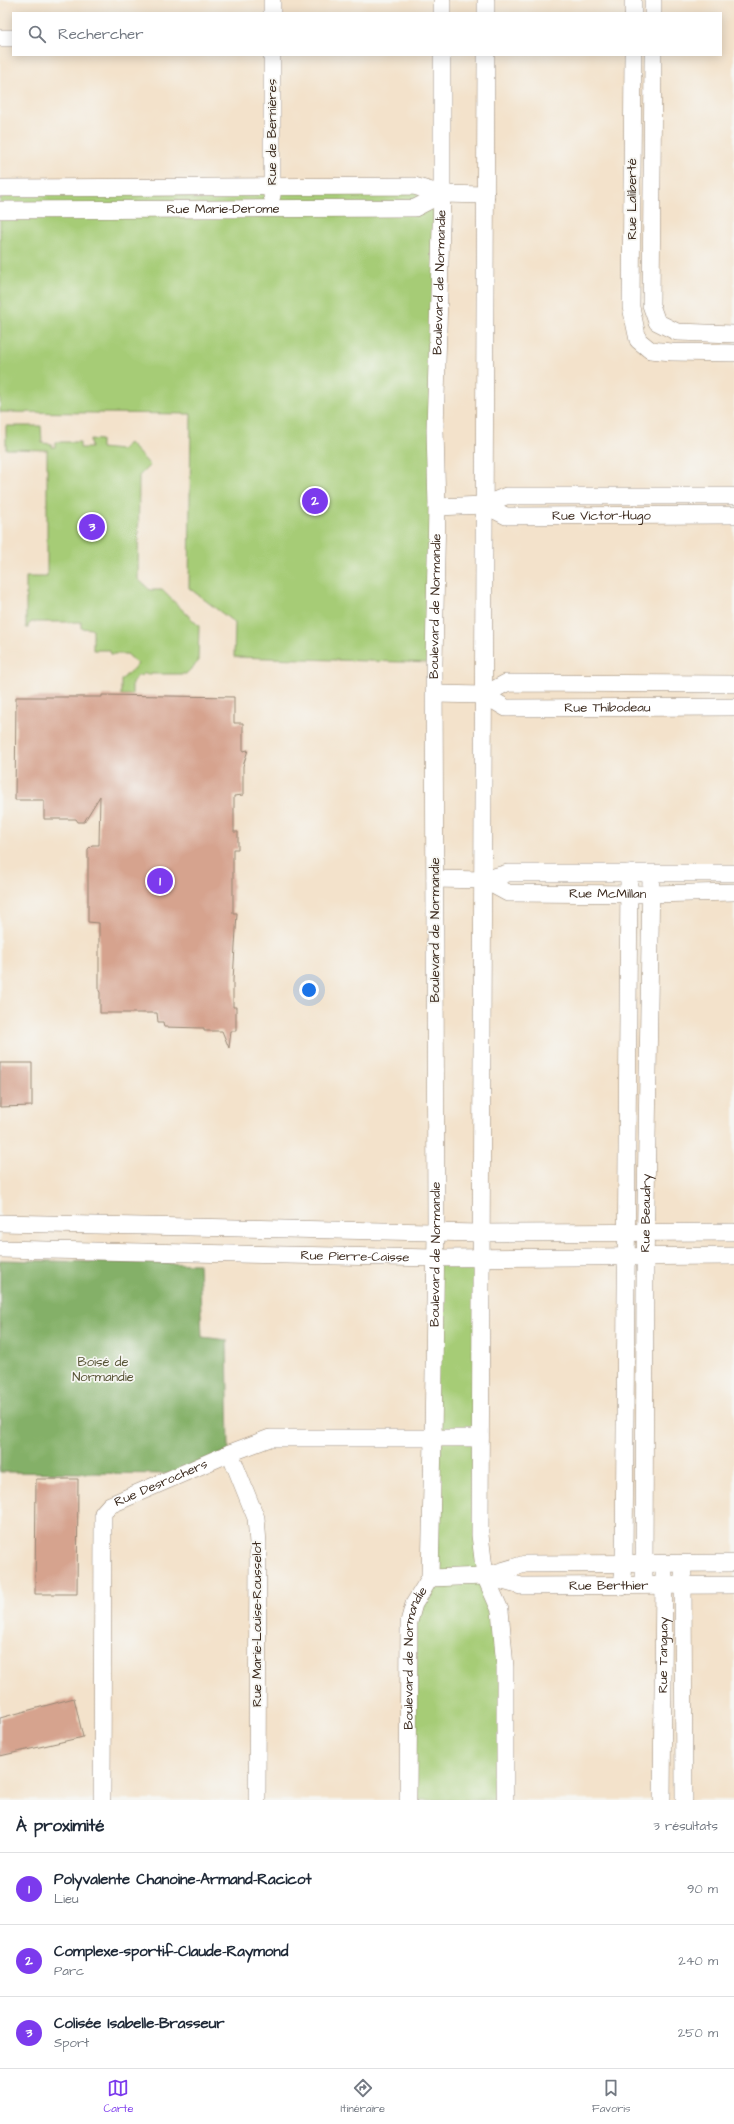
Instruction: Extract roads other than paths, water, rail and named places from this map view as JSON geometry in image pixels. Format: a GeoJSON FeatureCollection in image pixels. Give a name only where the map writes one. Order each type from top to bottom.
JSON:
{"type":"FeatureCollection","features":[{"type":"Feature","properties":{"kind":"street"},"geometry":{"type":"LineString","coordinates":[[272,0],[272,12]]}},
{"type":"Feature","properties":{"kind":"street"},"geometry":{"type":"LineString","coordinates":[[442,0],[442,12]]}},
{"type":"Feature","properties":{"kind":"street"},"geometry":{"type":"LineString","coordinates":[[486,0],[486,12]]}},
{"type":"Feature","properties":{"kind":"street"},"geometry":{"type":"LineString","coordinates":[[633,0],[633,12]]}},
{"type":"Feature","properties":{"kind":"street"},"geometry":{"type":"LineString","coordinates":[[653,0],[653,12]]}},
{"type":"Feature","properties":{"kind":"street"},"geometry":{"type":"LineString","coordinates":[[0,38],[12,38]]}},
{"type":"Feature","properties":{"kind":"street","name":"Rue de Bernières"},"geometry":{"type":"LineString","coordinates":[[272,56],[272,208]]}},
{"type":"Feature","properties":{"kind":"street","name":"Boulevard de Normandie"},"geometry":{"type":"LineString","coordinates":[[408,1800],[409,1622],[414,1604],[430,1578],[433,1439],[436,1232],[435,694],[437,506],[435,430],[442,194],[442,56]]}},
{"type":"Feature","properties":{"kind":"street"},"geometry":{"type":"LineString","coordinates":[[486,56],[484,880],[480,1233],[480,1535],[485,1576],[500,1610],[505,1667],[505,1800]]}},
{"type":"Feature","properties":{"kind":"street","name":"Rue Laliberté"},"geometry":{"type":"LineString","coordinates":[[633,56],[631,307],[638,340],[641,341]]}},
{"type":"Feature","properties":{"kind":"street","name":"Rue Laliberté"},"geometry":{"type":"LineString","coordinates":[[653,56],[651,306],[657,322]]}},
{"type":"Feature","properties":{"kind":"street","name":"Rue Marie-Derome"},"geometry":{"type":"LineString","coordinates":[[0,188],[414,186],[442,194],[486,195]]}},
{"type":"Feature","properties":{"kind":"street","name":"Rue Marie-Derome"},"geometry":{"type":"LineString","coordinates":[[0,210],[415,208],[442,194]]}},
{"type":"Feature","properties":{"kind":"street"},"geometry":{"type":"LineString","coordinates":[[734,334],[677,332],[657,322],[641,341],[650,350],[672,352],[734,353]]}},
{"type":"Feature","properties":{"kind":"street","name":"Rue Victor-Hugo"},"geometry":{"type":"LineString","coordinates":[[437,506],[484,505],[506,496],[728,496],[728,515],[506,516],[484,505]]}},
{"type":"Feature","properties":{"kind":"street","name":"Rue Thibodeau"},"geometry":{"type":"LineString","coordinates":[[484,695],[506,683],[734,684]]}},
{"type":"Feature","properties":{"kind":"street","name":"Rue Thibodeau"},"geometry":{"type":"LineString","coordinates":[[435,694],[484,695],[506,708],[734,707]]}},
{"type":"Feature","properties":{"kind":"street","name":"Rue McMillan"},"geometry":{"type":"LineString","coordinates":[[435,879],[484,880],[508,873],[734,873]]}},
{"type":"Feature","properties":{"kind":"street","name":"Rue Beaudry"},"geometry":{"type":"LineString","coordinates":[[622,1587],[624,1564],[625,1232],[629,873]]}},
{"type":"Feature","properties":{"kind":"street","name":"Rue Beaudry"},"geometry":{"type":"LineString","coordinates":[[644,1585],[645,1256],[650,1047],[651,874]]}},
{"type":"Feature","properties":{"kind":"street","name":"Rue McMillan"},"geometry":{"type":"LineString","coordinates":[[484,880],[508,893],[651,894],[734,892]]}},
{"type":"Feature","properties":{"kind":"street"},"geometry":{"type":"LineString","coordinates":[[627,1047],[650,1047]]}},
{"type":"Feature","properties":{"kind":"street","name":"Rue Pierre-Caisse"},"geometry":{"type":"LineString","coordinates":[[0,1223],[480,1233],[734,1232]]}},
{"type":"Feature","properties":{"kind":"street"},"geometry":{"type":"LineString","coordinates":[[101,1251],[102,1225]]}},
{"type":"Feature","properties":{"kind":"street"},"geometry":{"type":"LineString","coordinates":[[194,1253],[196,1227]]}},
{"type":"Feature","properties":{"kind":"street"},"geometry":{"type":"LineString","coordinates":[[277,1255],[279,1228]]}},
{"type":"Feature","properties":{"kind":"street"},"geometry":{"type":"LineString","coordinates":[[334,1230],[334,1256]]}},
{"type":"Feature","properties":{"kind":"street","name":"Rue Pierre-Caisse"},"geometry":{"type":"LineString","coordinates":[[0,1249],[435,1258],[734,1256]]}},
{"type":"Feature","properties":{"kind":"street"},"geometry":{"type":"LineString","coordinates":[[624,1379],[644,1379]]}},
{"type":"Feature","properties":{"kind":"street","name":"Rue Desrochers"},"geometry":{"type":"LineString","coordinates":[[102,1800],[103,1513],[110,1505],[230,1453],[270,1438],[480,1438]]}},
{"type":"Feature","properties":{"kind":"street","name":"Rue Marie-Louise-Rousselot"},"geometry":{"type":"LineString","coordinates":[[230,1453],[256,1518],[258,1543],[257,1800]]}},
{"type":"Feature","properties":{"kind":"street"},"geometry":{"type":"LineString","coordinates":[[624,1460],[645,1460]]}},
{"type":"Feature","properties":{"kind":"street","name":"Rue Tanguay"},"geometry":{"type":"LineString","coordinates":[[662,1800],[665,1563]]}},
{"type":"Feature","properties":{"kind":"street","name":"Rue Berthier"},"geometry":{"type":"LineString","coordinates":[[430,1578],[485,1576],[526,1564],[734,1563]]}},
{"type":"Feature","properties":{"kind":"street","name":"Rue Tanguay"},"geometry":{"type":"LineString","coordinates":[[683,1564],[684,1800]]}},
{"type":"Feature","properties":{"kind":"street","name":"Rue Berthier"},"geometry":{"type":"LineString","coordinates":[[485,1576],[521,1586],[622,1587],[644,1585],[734,1585]]}},
{"type":"Feature","properties":{"kind":"street"},"geometry":{"type":"LineString","coordinates":[[663,1746],[684,1746]]}},
{"type":"Feature","properties":{"kind":"place","name":"Complexe-sportif-Claude-Raymond"},"geometry":{"type":"Point","coordinates":[315,501]}},
{"type":"Feature","properties":{"kind":"place","name":"Colisée Isabelle-Brasseur"},"geometry":{"type":"Point","coordinates":[92,527]}},
{"type":"Feature","properties":{"kind":"place","name":"Polyvalente Chanoine-Armand-Racicot"},"geometry":{"type":"Point","coordinates":[160,881]}},
{"type":"Feature","properties":{"kind":"park label","name":"Boisé de Normandie"},"geometry":{"type":"Point","coordinates":[103,1370]}}]}
